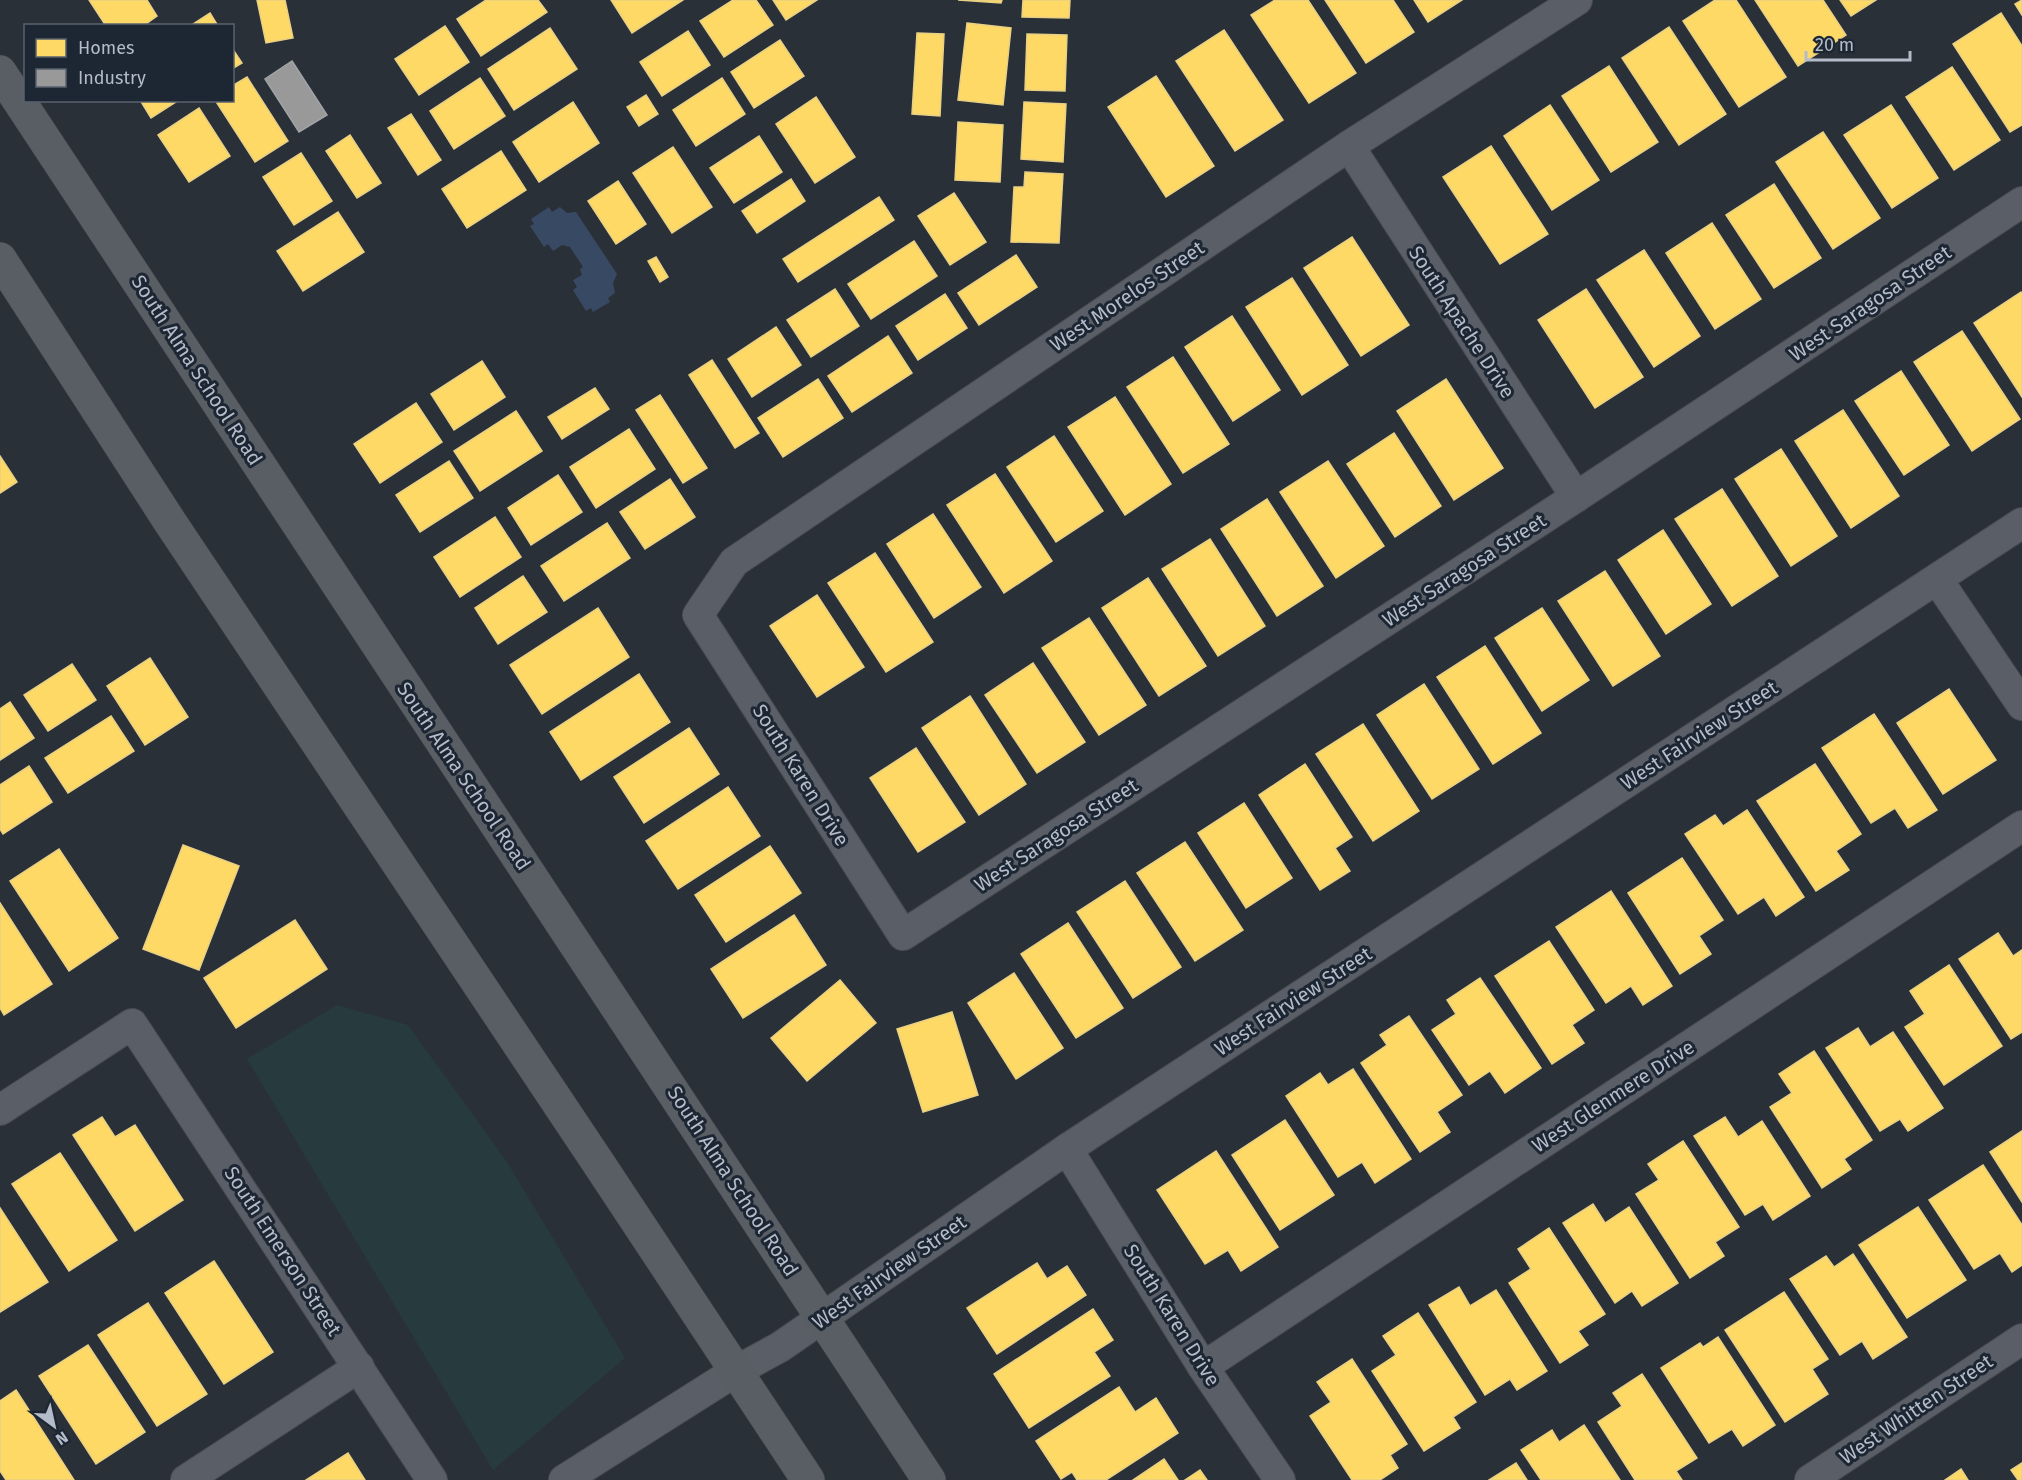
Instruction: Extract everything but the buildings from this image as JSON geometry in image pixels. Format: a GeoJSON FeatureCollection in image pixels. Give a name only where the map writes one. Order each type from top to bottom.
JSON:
{"type":"FeatureCollection","features":[{"type":"Feature","properties":{"kind":"main road","name":"South Alma School Road"},"geometry":{"type":"LineString","coordinates":[[0,72],[929,1480]]}},
{"type":"Feature","properties":{"kind":"main road"},"geometry":{"type":"LineString","coordinates":[[0,259],[170,522],[808,1480]]}},
{"type":"Feature","properties":{"kind":"street","name":"West Morelos Street"},"geometry":{"type":"LineString","coordinates":[[698,615],[734,562],[1348,146],[1577,0]]}},
{"type":"Feature","properties":{"kind":"street","name":"South Apache Drive"},"geometry":{"type":"LineString","coordinates":[[1348,146],[1576,497]]}},
{"type":"Feature","properties":{"kind":"street","name":"West Saragosa Street"},"geometry":{"type":"LineString","coordinates":[[903,935],[1576,497],[2022,202]]}},
{"type":"Feature","properties":{"kind":"street","name":"West Fairview Street"},"geometry":{"type":"LineString","coordinates":[[564,1480],[736,1371],[780,1347],[1067,1149],[2022,523]]}},
{"type":"Feature","properties":{"kind":"street"},"geometry":{"type":"LineString","coordinates":[[1937,579],[2022,705]]}},
{"type":"Feature","properties":{"kind":"street","name":"South Karen Drive"},"geometry":{"type":"LineString","coordinates":[[698,615],[903,935]]}},
{"type":"Feature","properties":{"kind":"street","name":"West Glenmere Drive"},"geometry":{"type":"LineString","coordinates":[[1203,1367],[2022,826]]}},
{"type":"Feature","properties":{"kind":"street","name":"South Emerson Street"},"geometry":{"type":"LineString","coordinates":[[0,1110],[132,1024],[432,1480]]}},
{"type":"Feature","properties":{"kind":"street","name":"South Karen Drive"},"geometry":{"type":"LineString","coordinates":[[1067,1149],[1203,1367],[1280,1480]]}},
{"type":"Feature","properties":{"kind":"street","name":"West Whitten Street"},"geometry":{"type":"LineString","coordinates":[[1810,1480],[2022,1339]]}},
{"type":"Feature","properties":{"kind":"street"},"geometry":{"type":"LineString","coordinates":[[186,1480],[359,1367]]}},
{"type":"Feature","properties":{"kind":"green space"},"geometry":{"type":"Polygon","coordinates":[[[337,1005],[408,1025],[507,1162],[625,1358],[493,1470],[247,1059],[337,1005]]]}},
{"type":"Feature","properties":{"kind":"water"},"geometry":{"type":"Polygon","coordinates":[[[549,207],[552,212],[560,207],[567,213],[576,212],[617,274],[613,283],[615,293],[608,298],[610,302],[593,312],[591,308],[586,311],[573,290],[577,287],[573,280],[582,275],[580,269],[583,267],[570,247],[562,245],[553,251],[548,244],[544,247],[530,226],[534,224],[531,219],[549,207]]]}}]}
